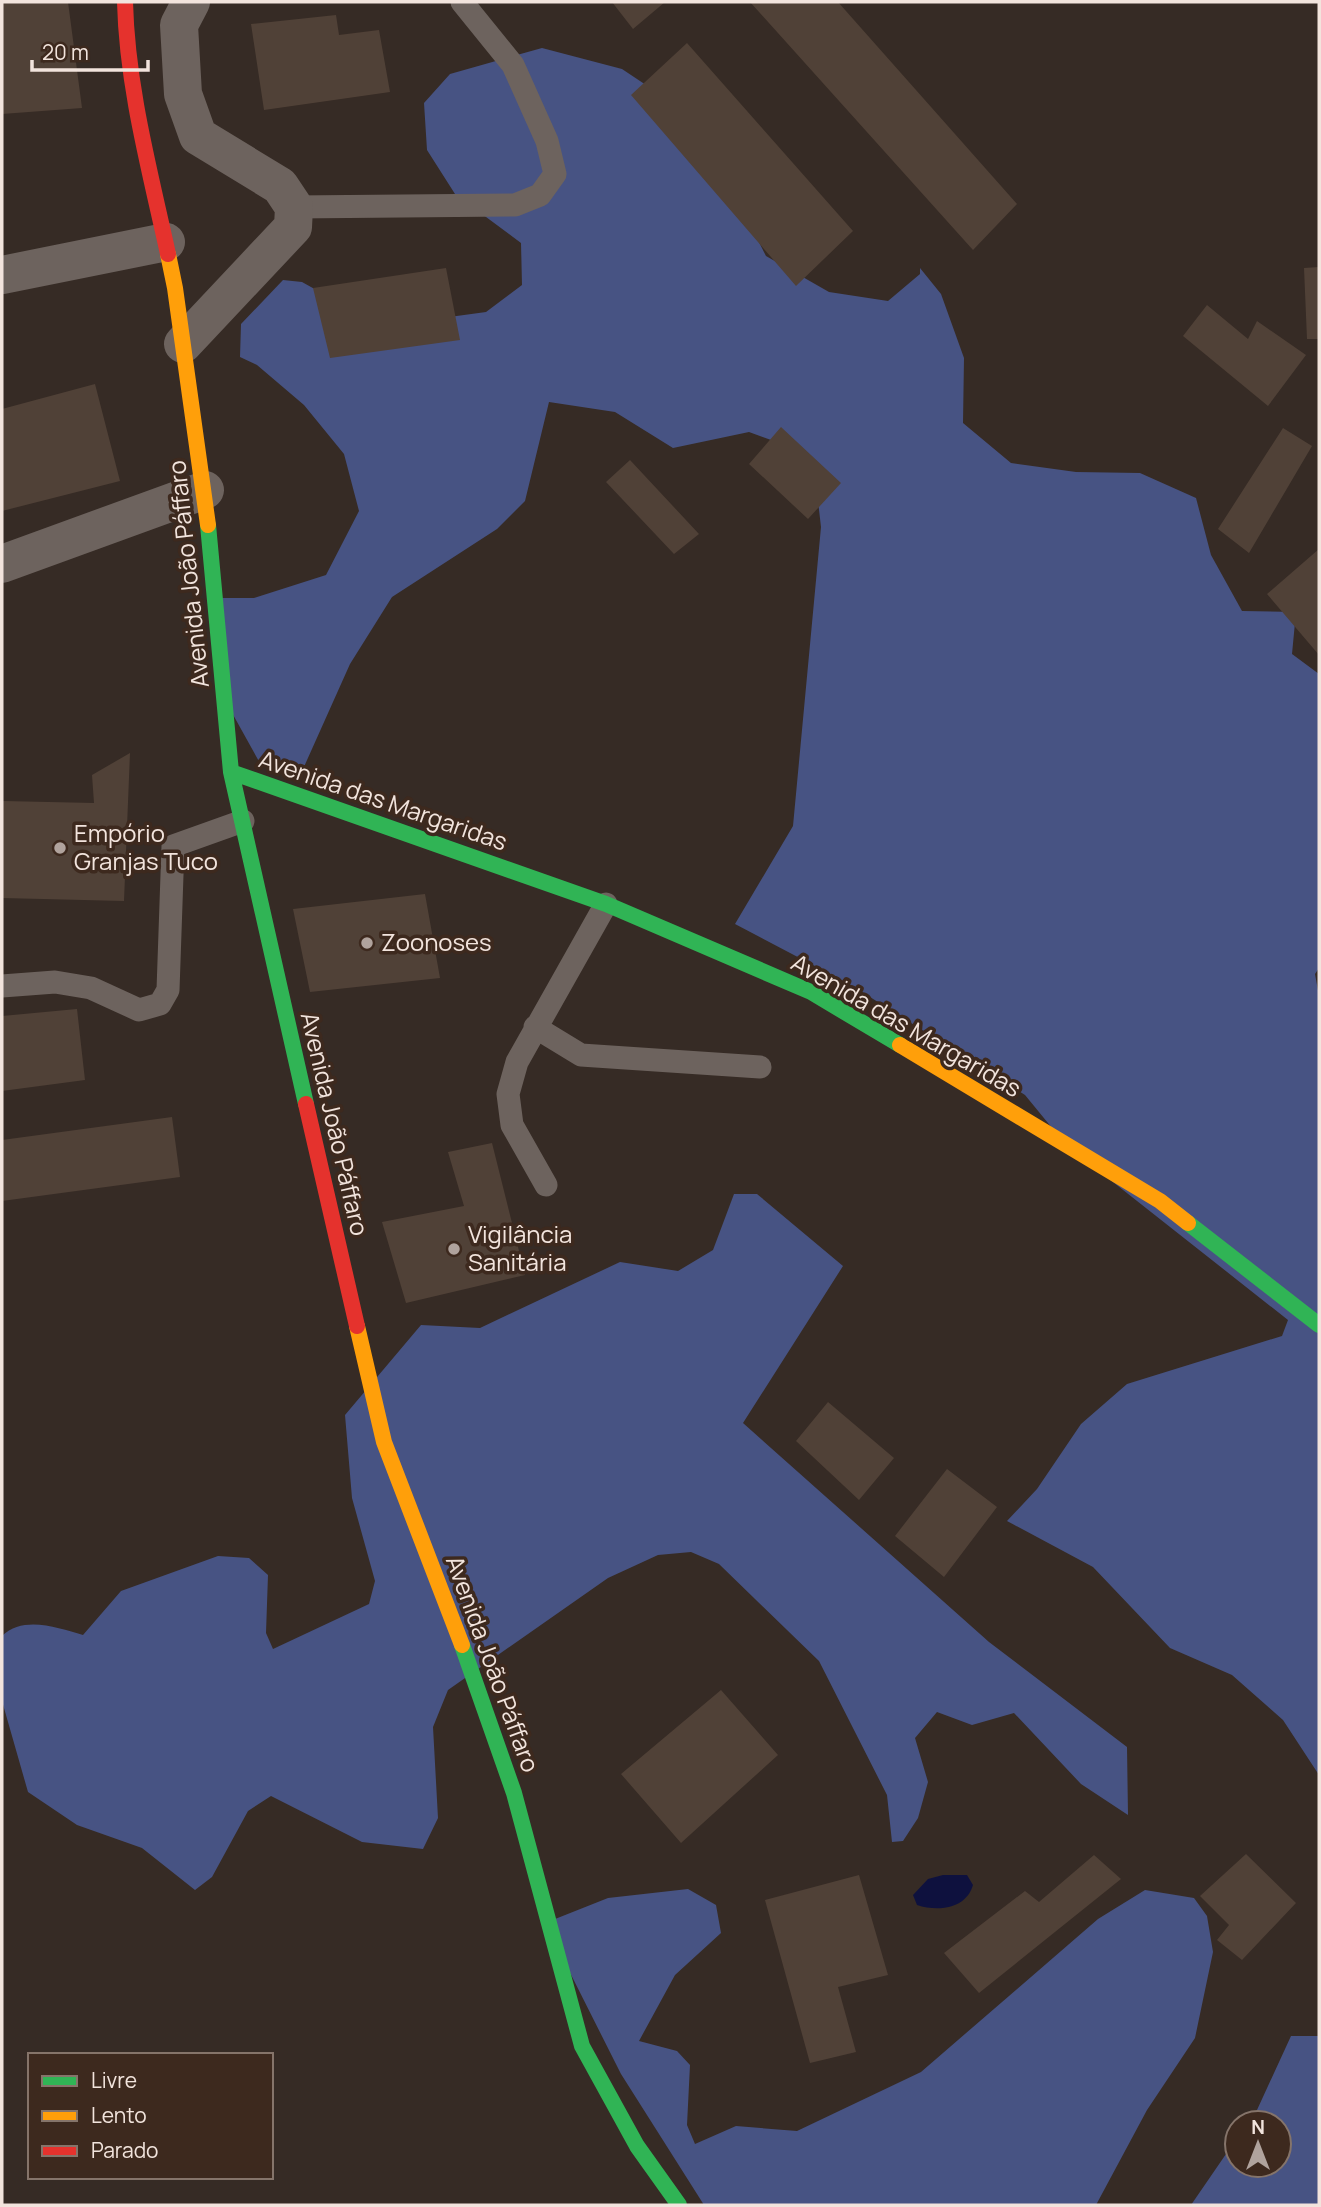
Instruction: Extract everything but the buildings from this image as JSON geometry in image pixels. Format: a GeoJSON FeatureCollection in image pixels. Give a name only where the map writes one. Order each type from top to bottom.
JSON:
{"type":"FeatureCollection","features":[{"type":"Feature","properties":{"kind":"main road","name":"Avenida João Páffaro"},"geometry":{"type":"LineString","coordinates":[[125,2],[126,40],[143,141],[166,242],[205,490],[231,772],[384,1442],[470,1665],[514,1793],[582,2046],[637,2146],[679,2205]]}},
{"type":"Feature","properties":{"kind":"main road","name":"Avenida das Margaridas"},"geometry":{"type":"LineString","coordinates":[[231,772],[606,904],[811,992],[1160,1201],[1319,1325]]}},
{"type":"Feature","properties":{"kind":"street"},"geometry":{"type":"LineString","coordinates":[[183,344],[293,227],[294,207],[280,186],[198,136],[183,94],[179,25],[191,2]]}},
{"type":"Feature","properties":{"kind":"street"},"geometry":{"type":"LineString","coordinates":[[2,275],[166,242]]}},
{"type":"Feature","properties":{"kind":"street"},"geometry":{"type":"LineString","coordinates":[[2,564],[205,490]]}},
{"type":"Feature","properties":{"kind":"lane"},"geometry":{"type":"LineString","coordinates":[[294,207],[515,205],[540,195],[555,174],[547,141],[513,65],[462,2]]}},
{"type":"Feature","properties":{"kind":"lane"},"geometry":{"type":"LineString","coordinates":[[2,986],[55,982],[90,988],[139,1010],[160,1004],[169,990],[173,846],[243,821]]}},
{"type":"Feature","properties":{"kind":"lane"},"geometry":{"type":"LineString","coordinates":[[546,1185],[512,1125],[508,1094],[517,1062],[535,1027],[606,904]]}},
{"type":"Feature","properties":{"kind":"lane"},"geometry":{"type":"LineString","coordinates":[[535,1027],[581,1055],[760,1067]]}},
{"type":"Feature","properties":{"kind":"shaded area"},"geometry":{"type":"Polygon","coordinates":[[[542,48],[622,69],[664,97],[714,155],[766,256],[829,292],[888,301],[920,274],[920,268],[941,294],[964,358],[963,423],[1011,463],[1076,472],[1140,473],[1196,498],[1211,555],[1242,611],[1296,612],[1292,654],[1319,674],[1319,968],[1315,974],[1319,996],[1319,1775],[1283,1720],[1232,1675],[1170,1648],[1093,1567],[1007,1521],[1037,1489],[1081,1424],[1127,1384],[1282,1336],[1288,1320],[1066,1145],[1025,1095],[851,985],[735,924],[793,826],[821,527],[815,475],[796,449],[749,432],[673,448],[615,412],[549,402],[525,501],[497,529],[392,597],[350,664],[299,778],[261,765],[231,711],[211,598],[254,598],[326,575],[359,511],[344,454],[304,405],[257,365],[240,357],[241,324],[283,280],[302,282],[356,312],[420,321],[486,312],[522,285],[521,243],[455,194],[427,150],[424,103],[450,74],[542,48]]]}},
{"type":"Feature","properties":{"kind":"shaded area"},"geometry":{"type":"Polygon","coordinates":[[[734,1194],[757,1194],[843,1266],[743,1423],[989,1642],[1127,1747],[1128,1815],[1081,1784],[1014,1713],[972,1725],[937,1712],[915,1738],[928,1782],[918,1818],[903,1841],[892,1842],[887,1795],[819,1661],[719,1564],[691,1552],[658,1555],[608,1578],[448,1690],[433,1727],[438,1818],[423,1849],[362,1842],[271,1796],[248,1811],[212,1877],[195,1890],[142,1848],[77,1825],[28,1792],[2,1701],[2,1636],[20,1626],[31,1625],[83,1635],[121,1591],[218,1556],[249,1558],[268,1575],[266,1633],[273,1649],[369,1604],[375,1581],[352,1498],[345,1415],[421,1325],[480,1328],[620,1262],[678,1271],[713,1250],[734,1194]]]}},
{"type":"Feature","properties":{"kind":"shaded area"},"geometry":{"type":"Polygon","coordinates":[[[943,1875],[967,1875],[973,1885],[969,1893],[958,1904],[950,1907],[917,1905],[913,1895],[928,1879],[943,1875]]]}},
{"type":"Feature","properties":{"kind":"shaded area"},"geometry":{"type":"Polygon","coordinates":[[[688,1889],[716,1905],[721,1933],[675,1975],[639,2041],[677,2051],[690,2065],[687,2125],[695,2144],[736,2126],[797,2131],[921,2072],[1098,1919],[1145,1890],[1194,1898],[1207,1916],[1213,1952],[1195,2038],[1147,2110],[1096,2205],[704,2205],[621,2074],[545,1923],[608,1898],[688,1889]]]}},
{"type":"Feature","properties":{"kind":"shaded area"},"geometry":{"type":"Polygon","coordinates":[[[1291,2036],[1319,2036],[1319,2205],[1191,2205],[1223,2158],[1223,2179],[1293,2179],[1293,2109],[1257,2109],[1291,2036]]]}},
{"type":"Feature","properties":{"kind":"traffic: fast"},"geometry":{"type":"LineString","coordinates":[[208,525],[231,772],[306,1104]]}},
{"type":"Feature","properties":{"kind":"traffic: fast"},"geometry":{"type":"LineString","coordinates":[[231,772],[606,904],[811,992],[900,1045]]}},
{"type":"Feature","properties":{"kind":"traffic: fast"},"geometry":{"type":"LineString","coordinates":[[1188,1223],[1319,1325]]}},
{"type":"Feature","properties":{"kind":"traffic: fast"},"geometry":{"type":"LineString","coordinates":[[462,1645],[514,1793],[582,2046],[637,2146],[679,2205]]}},
{"type":"Feature","properties":{"kind":"traffic: slow"},"geometry":{"type":"LineString","coordinates":[[168,254],[208,525]]}},
{"type":"Feature","properties":{"kind":"traffic: slow"},"geometry":{"type":"LineString","coordinates":[[900,1045],[1160,1201],[1188,1223]]}},
{"type":"Feature","properties":{"kind":"traffic: slow"},"geometry":{"type":"LineString","coordinates":[[357,1326],[384,1442],[462,1645]]}},
{"type":"Feature","properties":{"kind":"traffic: jam"},"geometry":{"type":"LineString","coordinates":[[125,2],[135,97],[168,254]]}},
{"type":"Feature","properties":{"kind":"traffic: jam"},"geometry":{"type":"LineString","coordinates":[[306,1104],[357,1326]]}},
{"type":"Feature","properties":{"kind":"place","name":"Empório Granjas Tuco"},"geometry":{"type":"Point","coordinates":[60,848]}},
{"type":"Feature","properties":{"kind":"place","name":"Zoonoses"},"geometry":{"type":"Point","coordinates":[367,943]}},
{"type":"Feature","properties":{"kind":"place","name":"Vigilância Sanitária"},"geometry":{"type":"Point","coordinates":[454,1249]}}]}
